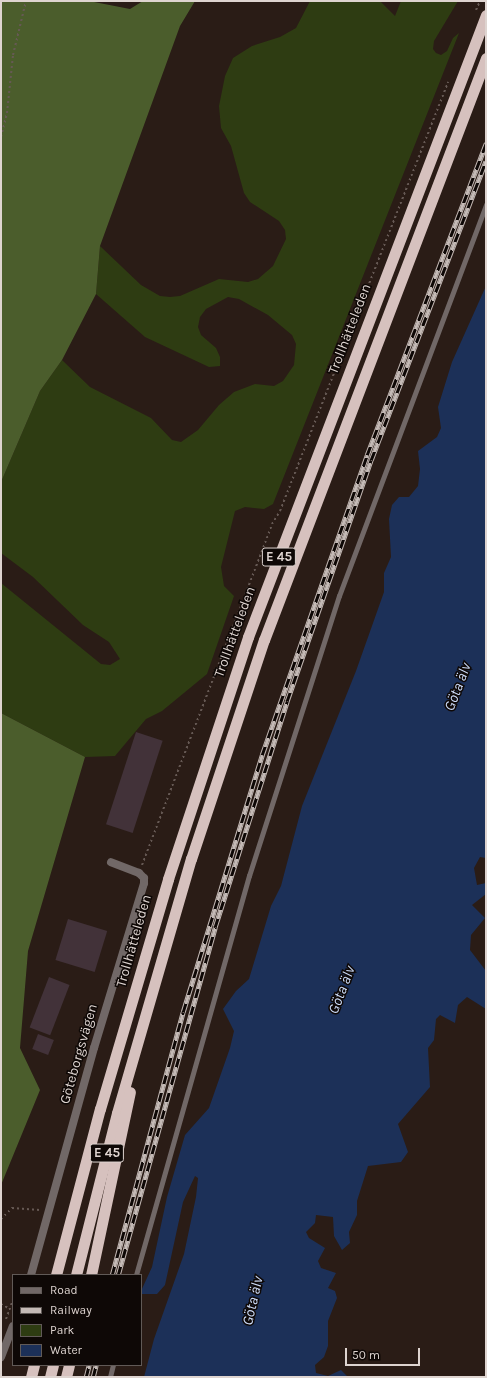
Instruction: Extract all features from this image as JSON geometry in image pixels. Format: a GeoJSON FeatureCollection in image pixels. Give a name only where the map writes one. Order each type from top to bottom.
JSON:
{"type":"FeatureCollection","features":[{"type":"Feature","properties":{"kind":"highway","name":"Trollhätteleden"},"geometry":{"type":"LineString","coordinates":[[56,1274],[100,1109],[168,879],[248,637],[486,15]]}},
{"type":"Feature","properties":{"kind":"highway","name":"E 45"},"geometry":{"type":"LineString","coordinates":[[76,1274],[140,1031],[191,858],[264,640],[486,58]]}},
{"type":"Feature","properties":{"kind":"highway","name":"E 45"},"geometry":{"type":"LineString","coordinates":[[91,1274],[123,1128],[140,1031]]}},
{"type":"Feature","properties":{"kind":"highway"},"geometry":{"type":"LineString","coordinates":[[31,1377],[34,1366]]}},
{"type":"Feature","properties":{"kind":"highway"},"geometry":{"type":"LineString","coordinates":[[50,1377],[53,1366]]}},
{"type":"Feature","properties":{"kind":"highway"},"geometry":{"type":"LineString","coordinates":[[66,1377],[69,1366]]}},
{"type":"Feature","properties":{"kind":"street","name":"Göteborgsvägen"},"geometry":{"type":"LineString","coordinates":[[31,1274],[94,1048],[144,883],[144,878],[139,873],[111,862]]}},
{"type":"Feature","properties":{"kind":"street"},"geometry":{"type":"LineString","coordinates":[[1,1357],[9,1323]]}},
{"type":"Feature","properties":{"kind":"lane"},"geometry":{"type":"LineString","coordinates":[[136,1274],[249,876],[337,604],[486,205]]}},
{"type":"Feature","properties":{"kind":"lane"},"geometry":{"type":"LineString","coordinates":[[110,1377],[113,1366]]}},
{"type":"Feature","properties":{"kind":"path"},"geometry":{"type":"LineString","coordinates":[[1,137],[7,113],[13,55],[26,1]]}},
{"type":"Feature","properties":{"kind":"path"},"geometry":{"type":"LineString","coordinates":[[474,16],[480,1]]}},
{"type":"Feature","properties":{"kind":"path"},"geometry":{"type":"LineString","coordinates":[[284,502],[448,81]]}},
{"type":"Feature","properties":{"kind":"path"},"geometry":{"type":"LineString","coordinates":[[1,1219],[12,1208],[41,1210]]}},
{"type":"Feature","properties":{"kind":"path"},"geometry":{"type":"LineString","coordinates":[[9,1323],[12,1303]]}},
{"type":"Feature","properties":{"kind":"path"},"geometry":{"type":"LineString","coordinates":[[1,1304],[10,1309]]}},
{"type":"Feature","properties":{"kind":"green space"},"geometry":{"type":"Polygon","coordinates":[[[1,1],[89,1],[130,9],[143,1],[195,1],[180,26],[100,246],[96,294],[62,360],[40,391],[1,482],[1,1]]]}},
{"type":"Feature","properties":{"kind":"green space"},"geometry":{"type":"Polygon","coordinates":[[[310,1],[380,1],[395,16],[401,1],[458,1],[434,41],[433,49],[436,53],[441,55],[447,51],[453,38],[459,33],[273,504],[264,509],[245,507],[235,511],[221,567],[224,586],[234,596],[207,674],[162,711],[146,719],[115,756],[85,757],[1,713],[1,583],[101,664],[110,665],[120,659],[109,642],[83,625],[33,577],[1,553],[1,482],[40,391],[62,360],[90,387],[151,418],[172,440],[181,442],[198,430],[219,405],[234,392],[255,384],[274,386],[283,381],[294,365],[296,344],[292,335],[268,315],[239,299],[228,297],[206,309],[200,317],[198,327],[201,335],[216,348],[220,357],[220,366],[209,367],[145,337],[96,294],[100,246],[141,285],[160,296],[180,296],[219,279],[248,282],[258,279],[273,266],[286,239],[285,230],[279,221],[250,202],[244,193],[231,146],[221,128],[219,106],[225,76],[233,58],[252,46],[280,37],[296,28],[310,1]]]}},
{"type":"Feature","properties":{"kind":"green space"},"geometry":{"type":"Polygon","coordinates":[[[1,713],[85,757],[28,951],[20,1048],[40,1090],[1,1185],[1,713]]]}},
{"type":"Feature","properties":{"kind":"water","name":"Göta älv"},"geometry":{"type":"Polygon","coordinates":[[[486,286],[486,858],[480,857],[474,868],[477,885],[486,883],[486,894],[472,905],[485,918],[471,935],[470,950],[486,971],[486,1009],[467,997],[458,1005],[455,1023],[440,1015],[436,1019],[434,1040],[428,1048],[430,1087],[398,1124],[408,1152],[401,1162],[368,1166],[357,1201],[357,1215],[349,1232],[350,1243],[342,1250],[334,1236],[333,1217],[316,1215],[315,1223],[306,1232],[309,1238],[325,1248],[318,1261],[321,1268],[336,1273],[328,1288],[335,1291],[337,1298],[328,1321],[328,1346],[324,1357],[315,1365],[316,1373],[328,1376],[341,1370],[348,1377],[144,1377],[154,1339],[184,1254],[196,1197],[198,1178],[195,1176],[183,1202],[165,1285],[157,1294],[142,1294],[142,1289],[152,1267],[167,1197],[185,1135],[209,1108],[230,1048],[234,1031],[223,1009],[236,991],[249,979],[271,906],[281,886],[302,806],[356,671],[384,592],[384,573],[391,557],[389,519],[392,505],[399,497],[409,497],[418,486],[420,469],[418,451],[437,437],[441,428],[438,407],[452,362],[486,286]]]}},
{"type":"Feature","properties":{"kind":"building"},"geometry":{"type":"Polygon","coordinates":[[[136,732],[163,741],[133,833],[106,824],[136,732]]]}},
{"type":"Feature","properties":{"kind":"building"},"geometry":{"type":"Polygon","coordinates":[[[68,919],[107,931],[95,972],[55,960],[68,919]]]}},
{"type":"Feature","properties":{"kind":"building"},"geometry":{"type":"Polygon","coordinates":[[[49,977],[70,985],[50,1035],[30,1027],[49,977]]]}},
{"type":"Feature","properties":{"kind":"building"},"geometry":{"type":"Polygon","coordinates":[[[38,1034],[54,1040],[48,1055],[32,1049],[38,1034]]]}},
{"type":"Feature","properties":{"kind":"railway"},"geometry":{"type":"LineString","coordinates":[[112,1274],[183,1012],[262,755],[367,455],[486,143]]}},
{"type":"Feature","properties":{"kind":"railway"},"geometry":{"type":"LineString","coordinates":[[118,1274],[215,927],[287,701],[371,460],[486,161]]}},
{"type":"Feature","properties":{"kind":"railway"},"geometry":{"type":"LineString","coordinates":[[86,1377],[89,1366]]}},
{"type":"Feature","properties":{"kind":"railway"},"geometry":{"type":"LineString","coordinates":[[93,1377],[96,1366]]}}]}
